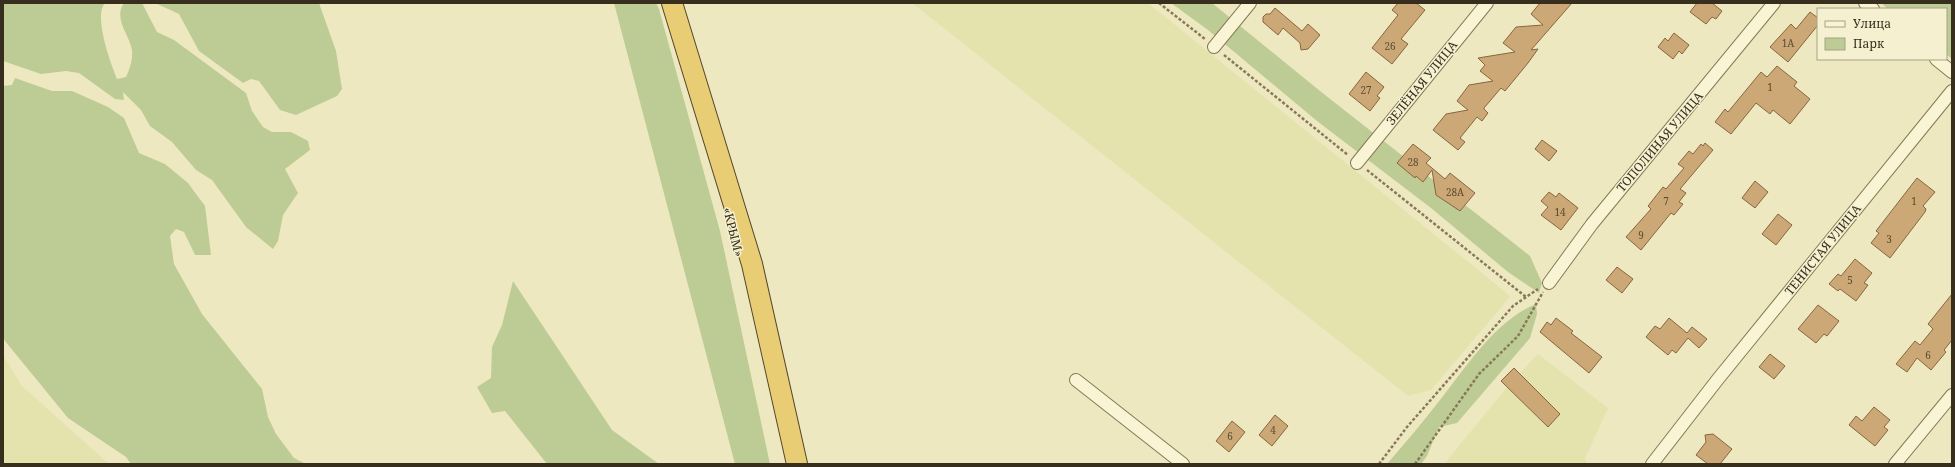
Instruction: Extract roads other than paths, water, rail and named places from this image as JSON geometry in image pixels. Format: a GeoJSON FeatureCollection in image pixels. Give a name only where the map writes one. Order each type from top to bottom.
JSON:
{"type":"FeatureCollection","features":[{"type":"Feature","properties":{"kind":"highway","name":"«КРЫМ»"},"geometry":{"type":"LineString","coordinates":[[663,3],[728,210],[776,403],[789,464]]}},
{"type":"Feature","properties":{"kind":"highway"},"geometry":{"type":"LineString","coordinates":[[672,3],[752,264],[797,464]]}},
{"type":"Feature","properties":{"kind":"street"},"geometry":{"type":"LineString","coordinates":[[1214,47],[1250,3]]}},
{"type":"Feature","properties":{"kind":"street","name":"ЗЕЛЁНАЯ УЛИЦА"},"geometry":{"type":"LineString","coordinates":[[1357,163],[1487,3]]}},
{"type":"Feature","properties":{"kind":"street","name":"ТОПОЛИНАЯ УЛИЦА"},"geometry":{"type":"LineString","coordinates":[[1549,283],[1592,224],[1774,3]]}},
{"type":"Feature","properties":{"kind":"street"},"geometry":{"type":"LineString","coordinates":[[1937,60],[1952,72]]}},
{"type":"Feature","properties":{"kind":"street","name":"ТЕНИСТАЯ УЛИЦА"},"geometry":{"type":"LineString","coordinates":[[1652,464],[1694,409],[1952,91]]}},
{"type":"Feature","properties":{"kind":"street"},"geometry":{"type":"LineString","coordinates":[[1076,380],[1183,464]]}},
{"type":"Feature","properties":{"kind":"street"},"geometry":{"type":"LineString","coordinates":[[1895,464],[1952,395]]}}]}
